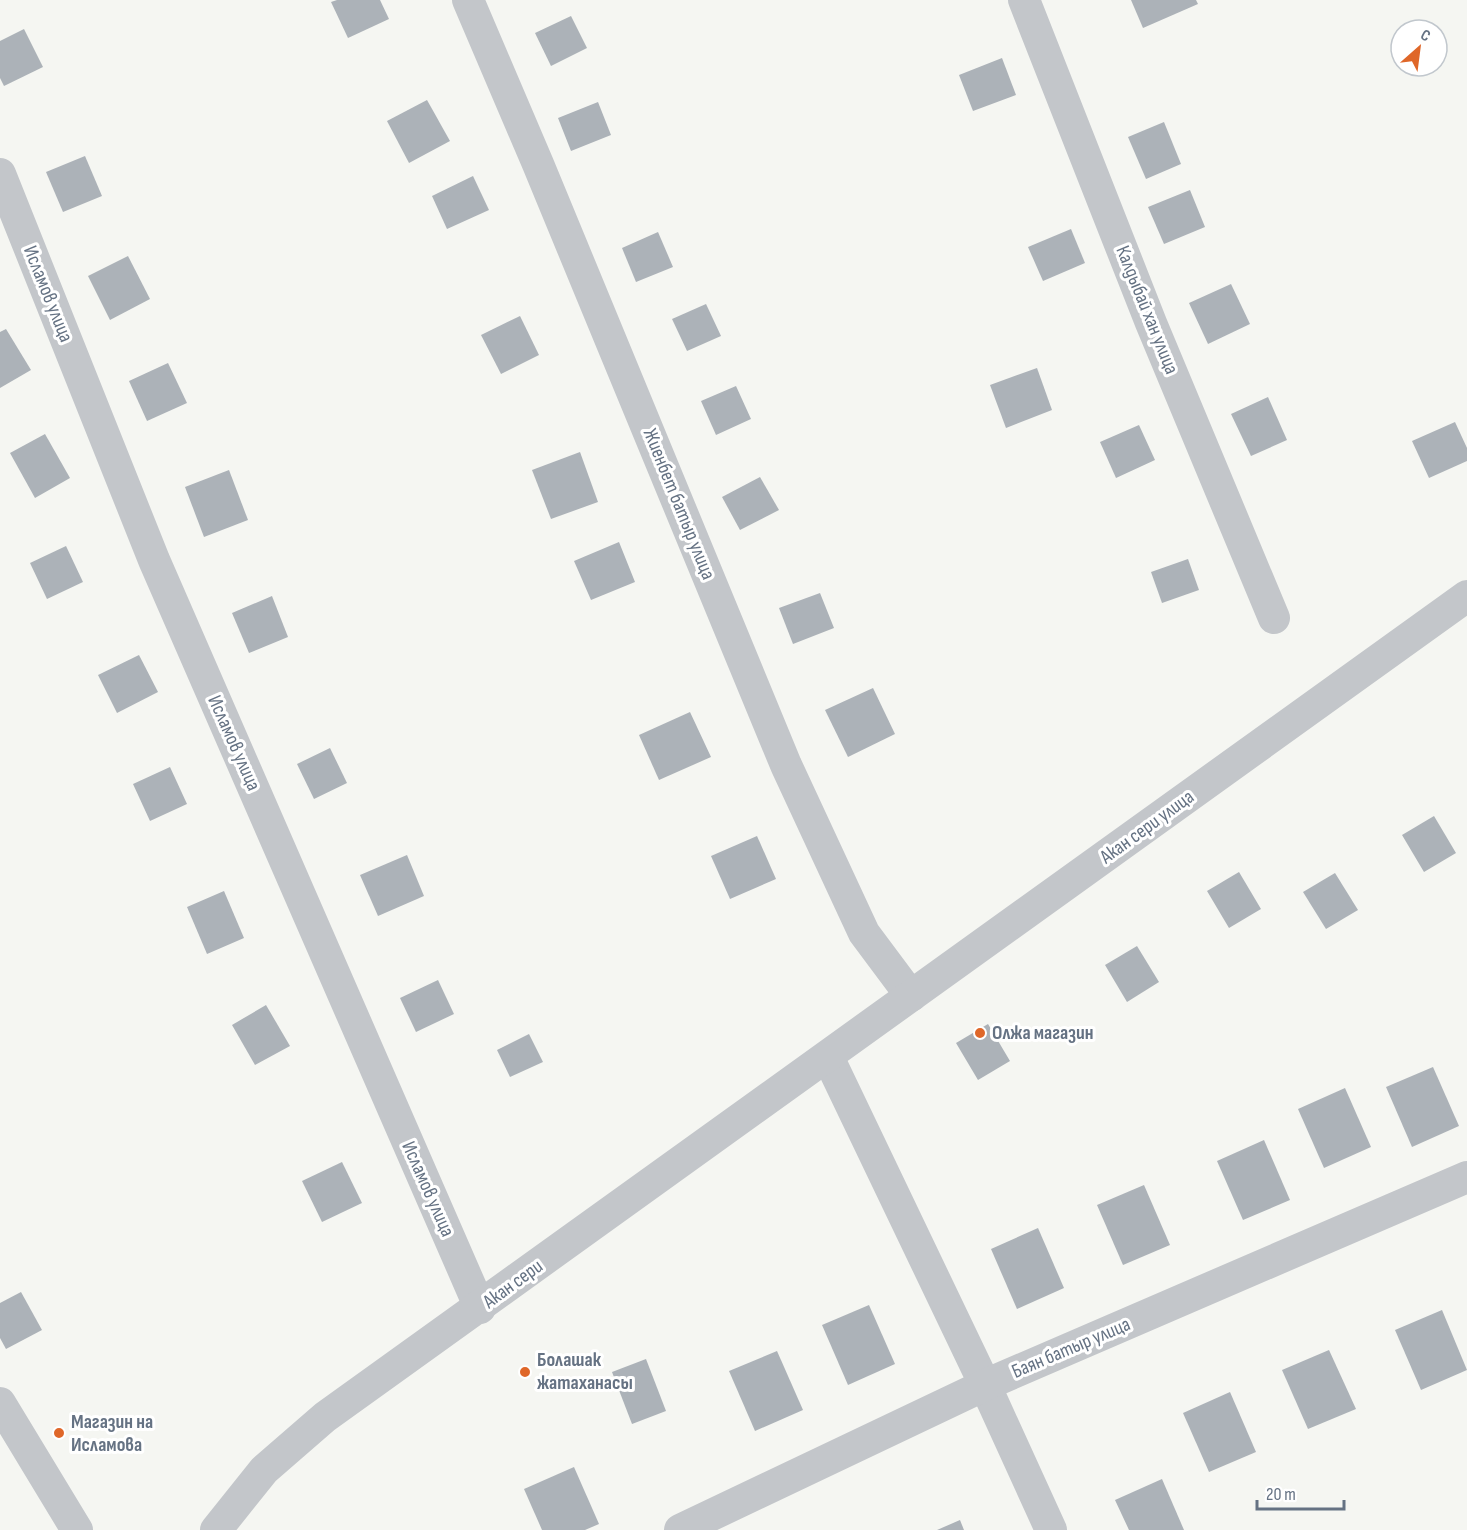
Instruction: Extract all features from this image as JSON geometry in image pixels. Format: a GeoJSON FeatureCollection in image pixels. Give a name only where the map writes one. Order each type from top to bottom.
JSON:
{"type":"FeatureCollection","features":[{"type":"Feature","properties":{"kind":"street","name":"Жиенбет батыр улица"},"geometry":{"type":"LineString","coordinates":[[468,0],[786,765],[864,933],[911,996]]}},
{"type":"Feature","properties":{"kind":"street","name":"Калдыбай хан улица"},"geometry":{"type":"LineString","coordinates":[[1024,0],[1151,323],[1274,618]]}},
{"type":"Feature","properties":{"kind":"street","name":"Исламов улица"},"geometry":{"type":"LineString","coordinates":[[0,174],[154,560],[480,1308]]}},
{"type":"Feature","properties":{"kind":"street","name":"Акан сери улица"},"geometry":{"type":"LineString","coordinates":[[828,1057],[1467,596]]}},
{"type":"Feature","properties":{"kind":"street","name":"Акан сери"},"geometry":{"type":"LineString","coordinates":[[216,1530],[264,1470],[326,1417],[828,1057]]}},
{"type":"Feature","properties":{"kind":"street"},"geometry":{"type":"LineString","coordinates":[[828,1057],[985,1385],[1051,1530]]}},
{"type":"Feature","properties":{"kind":"street","name":"Баян батыр улица"},"geometry":{"type":"LineString","coordinates":[[680,1530],[985,1385],[1467,1177]]}},
{"type":"Feature","properties":{"kind":"street"},"geometry":{"type":"LineString","coordinates":[[0,1403],[10,1440],[77,1530]]}},
{"type":"Feature","properties":{"kind":"building"},"geometry":{"type":"Polygon","coordinates":[[[380,0],[389,19],[348,38],[331,2],[380,0]]]}},
{"type":"Feature","properties":{"kind":"building"},"geometry":{"type":"Polygon","coordinates":[[[1131,0],[1196,0],[1198,4],[1143,28],[1131,0]]]}},
{"type":"Feature","properties":{"kind":"building"},"geometry":{"type":"Polygon","coordinates":[[[571,16],[587,48],[551,66],[535,33],[571,16]]]}},
{"type":"Feature","properties":{"kind":"building"},"geometry":{"type":"Polygon","coordinates":[[[24,29],[43,67],[4,86],[0,78],[0,41],[24,29]]]}},
{"type":"Feature","properties":{"kind":"building"},"geometry":{"type":"Polygon","coordinates":[[[1002,58],[1016,95],[973,111],[959,75],[1002,58]]]}},
{"type":"Feature","properties":{"kind":"building"},"geometry":{"type":"Polygon","coordinates":[[[427,100],[450,141],[409,163],[387,121],[427,100]]]}},
{"type":"Feature","properties":{"kind":"building"},"geometry":{"type":"Polygon","coordinates":[[[598,102],[611,135],[571,151],[558,118],[598,102]]]}},
{"type":"Feature","properties":{"kind":"building"},"geometry":{"type":"Polygon","coordinates":[[[1164,122],[1181,164],[1146,179],[1128,137],[1164,122]]]}},
{"type":"Feature","properties":{"kind":"building"},"geometry":{"type":"Polygon","coordinates":[[[85,156],[102,196],[63,212],[46,172],[85,156]]]}},
{"type":"Feature","properties":{"kind":"building"},"geometry":{"type":"Polygon","coordinates":[[[473,176],[489,210],[447,229],[432,196],[473,176]]]}},
{"type":"Feature","properties":{"kind":"building"},"geometry":{"type":"Polygon","coordinates":[[[1190,190],[1205,227],[1164,244],[1148,207],[1190,190]]]}},
{"type":"Feature","properties":{"kind":"building"},"geometry":{"type":"Polygon","coordinates":[[[1071,229],[1085,263],[1043,281],[1028,247],[1071,229]]]}},
{"type":"Feature","properties":{"kind":"building"},"geometry":{"type":"Polygon","coordinates":[[[658,232],[673,267],[636,282],[622,248],[658,232]]]}},
{"type":"Feature","properties":{"kind":"building"},"geometry":{"type":"Polygon","coordinates":[[[128,256],[150,299],[110,320],[88,276],[128,256]]]}},
{"type":"Feature","properties":{"kind":"building"},"geometry":{"type":"Polygon","coordinates":[[[1231,284],[1250,324],[1208,344],[1189,303],[1231,284]]]}},
{"type":"Feature","properties":{"kind":"building"},"geometry":{"type":"Polygon","coordinates":[[[706,304],[721,336],[687,351],[672,319],[706,304]]]}},
{"type":"Feature","properties":{"kind":"building"},"geometry":{"type":"Polygon","coordinates":[[[520,316],[539,355],[501,374],[481,335],[520,316]]]}},
{"type":"Feature","properties":{"kind":"building"},"geometry":{"type":"Polygon","coordinates":[[[6,329],[31,370],[0,388],[0,332],[6,329]]]}},
{"type":"Feature","properties":{"kind":"building"},"geometry":{"type":"Polygon","coordinates":[[[168,363],[187,403],[147,421],[129,381],[168,363]]]}},
{"type":"Feature","properties":{"kind":"building"},"geometry":{"type":"Polygon","coordinates":[[[1037,368],[1052,410],[1006,428],[990,385],[1037,368]]]}},
{"type":"Feature","properties":{"kind":"building"},"geometry":{"type":"Polygon","coordinates":[[[736,386],[751,419],[716,435],[701,401],[736,386]]]}},
{"type":"Feature","properties":{"kind":"building"},"geometry":{"type":"Polygon","coordinates":[[[1268,397],[1287,440],[1251,456],[1231,414],[1268,397]]]}},
{"type":"Feature","properties":{"kind":"building"},"geometry":{"type":"Polygon","coordinates":[[[1455,422],[1467,448],[1467,461],[1429,478],[1412,441],[1455,422]]]}},
{"type":"Feature","properties":{"kind":"building"},"geometry":{"type":"Polygon","coordinates":[[[1139,425],[1155,460],[1116,478],[1100,442],[1139,425]]]}},
{"type":"Feature","properties":{"kind":"building"},"geometry":{"type":"Polygon","coordinates":[[[45,434],[70,478],[35,498],[10,453],[45,434]]]}},
{"type":"Feature","properties":{"kind":"building"},"geometry":{"type":"Polygon","coordinates":[[[580,452],[598,502],[551,519],[532,470],[580,452]]]}},
{"type":"Feature","properties":{"kind":"building"},"geometry":{"type":"Polygon","coordinates":[[[229,470],[248,520],[204,537],[185,487],[229,470]]]}},
{"type":"Feature","properties":{"kind":"building"},"geometry":{"type":"Polygon","coordinates":[[[760,477],[779,510],[740,530],[722,497],[760,477]]]}},
{"type":"Feature","properties":{"kind":"building"},"geometry":{"type":"Polygon","coordinates":[[[619,542],[635,582],[591,600],[574,561],[619,542]]]}},
{"type":"Feature","properties":{"kind":"building"},"geometry":{"type":"Polygon","coordinates":[[[66,546],[83,582],[47,599],[30,563],[66,546]]]}},
{"type":"Feature","properties":{"kind":"building"},"geometry":{"type":"Polygon","coordinates":[[[1188,559],[1199,590],[1162,603],[1151,572],[1188,559]]]}},
{"type":"Feature","properties":{"kind":"building"},"geometry":{"type":"Polygon","coordinates":[[[820,593],[834,628],[793,644],[779,608],[820,593]]]}},
{"type":"Feature","properties":{"kind":"building"},"geometry":{"type":"Polygon","coordinates":[[[272,596],[288,637],[249,653],[232,613],[272,596]]]}},
{"type":"Feature","properties":{"kind":"building"},"geometry":{"type":"Polygon","coordinates":[[[139,655],[158,692],[117,713],[98,675],[139,655]]]}},
{"type":"Feature","properties":{"kind":"building"},"geometry":{"type":"Polygon","coordinates":[[[873,688],[895,734],[848,757],[825,710],[873,688]]]}},
{"type":"Feature","properties":{"kind":"building"},"geometry":{"type":"Polygon","coordinates":[[[690,712],[711,757],[659,780],[639,735],[690,712]]]}},
{"type":"Feature","properties":{"kind":"building"},"geometry":{"type":"Polygon","coordinates":[[[330,748],[347,783],[314,799],[297,764],[330,748]]]}},
{"type":"Feature","properties":{"kind":"building"},"geometry":{"type":"Polygon","coordinates":[[[170,767],[187,804],[150,821],[133,784],[170,767]]]}},
{"type":"Feature","properties":{"kind":"building"},"geometry":{"type":"Polygon","coordinates":[[[1434,816],[1456,853],[1424,872],[1402,835],[1434,816]]]}},
{"type":"Feature","properties":{"kind":"building"},"geometry":{"type":"Polygon","coordinates":[[[757,836],[776,879],[730,899],[711,856],[757,836]]]}},
{"type":"Feature","properties":{"kind":"building"},"geometry":{"type":"Polygon","coordinates":[[[407,855],[424,896],[378,916],[360,875],[407,855]]]}},
{"type":"Feature","properties":{"kind":"building"},"geometry":{"type":"Polygon","coordinates":[[[1239,872],[1261,909],[1229,928],[1207,891],[1239,872]]]}},
{"type":"Feature","properties":{"kind":"building"},"geometry":{"type":"Polygon","coordinates":[[[1335,873],[1358,910],[1326,929],[1303,892],[1335,873]]]}},
{"type":"Feature","properties":{"kind":"building"},"geometry":{"type":"Polygon","coordinates":[[[224,891],[244,938],[207,954],[187,907],[224,891]]]}},
{"type":"Feature","properties":{"kind":"building"},"geometry":{"type":"Polygon","coordinates":[[[1137,946],[1159,982],[1127,1002],[1105,965],[1137,946]]]}},
{"type":"Feature","properties":{"kind":"building"},"geometry":{"type":"Polygon","coordinates":[[[438,980],[454,1014],[416,1032],[400,998],[438,980]]]}},
{"type":"Feature","properties":{"kind":"building"},"geometry":{"type":"Polygon","coordinates":[[[266,1005],[290,1046],[255,1065],[232,1025],[266,1005]]]}},
{"type":"Feature","properties":{"kind":"building"},"geometry":{"type":"Polygon","coordinates":[[[988,1024],[1010,1061],[978,1080],[956,1043],[988,1024]]]}},
{"type":"Feature","properties":{"kind":"building"},"geometry":{"type":"Polygon","coordinates":[[[529,1034],[543,1062],[510,1077],[497,1050],[529,1034]]]}},
{"type":"Feature","properties":{"kind":"building"},"geometry":{"type":"Polygon","coordinates":[[[1433,1067],[1459,1126],[1412,1147],[1386,1087],[1433,1067]]]}},
{"type":"Feature","properties":{"kind":"building"},"geometry":{"type":"Polygon","coordinates":[[[1345,1088],[1371,1147],[1324,1168],[1298,1109],[1345,1088]]]}},
{"type":"Feature","properties":{"kind":"building"},"geometry":{"type":"Polygon","coordinates":[[[1264,1140],[1290,1200],[1243,1220],[1217,1161],[1264,1140]]]}},
{"type":"Feature","properties":{"kind":"building"},"geometry":{"type":"Polygon","coordinates":[[[342,1162],[362,1203],[322,1222],[302,1181],[342,1162]]]}},
{"type":"Feature","properties":{"kind":"building"},"geometry":{"type":"Polygon","coordinates":[[[1144,1185],[1170,1245],[1123,1265],[1097,1205],[1144,1185]]]}},
{"type":"Feature","properties":{"kind":"building"},"geometry":{"type":"Polygon","coordinates":[[[1038,1228],[1064,1288],[1017,1309],[991,1249],[1038,1228]]]}},
{"type":"Feature","properties":{"kind":"building"},"geometry":{"type":"Polygon","coordinates":[[[21,1292],[42,1330],[6,1349],[0,1338],[0,1303],[21,1292]]]}},
{"type":"Feature","properties":{"kind":"building"},"geometry":{"type":"Polygon","coordinates":[[[869,1305],[895,1364],[848,1385],[822,1325],[869,1305]]]}},
{"type":"Feature","properties":{"kind":"building"},"geometry":{"type":"Polygon","coordinates":[[[1442,1310],[1467,1370],[1421,1390],[1395,1330],[1442,1310]]]}},
{"type":"Feature","properties":{"kind":"building"},"geometry":{"type":"Polygon","coordinates":[[[1329,1350],[1356,1409],[1308,1429],[1282,1370],[1329,1350]]]}},
{"type":"Feature","properties":{"kind":"building"},"geometry":{"type":"Polygon","coordinates":[[[777,1351],[803,1410],[755,1431],[729,1371],[777,1351]]]}},
{"type":"Feature","properties":{"kind":"building"},"geometry":{"type":"Polygon","coordinates":[[[646,1359],[666,1411],[632,1424],[612,1372],[646,1359]]]}},
{"type":"Feature","properties":{"kind":"building"},"geometry":{"type":"Polygon","coordinates":[[[1230,1392],[1256,1452],[1209,1472],[1183,1413],[1230,1392]]]}},
{"type":"Feature","properties":{"kind":"building"},"geometry":{"type":"Polygon","coordinates":[[[574,1467],[599,1524],[585,1530],[542,1530],[524,1489],[574,1467]]]}},
{"type":"Feature","properties":{"kind":"building"},"geometry":{"type":"Polygon","coordinates":[[[1162,1479],[1184,1530],[1129,1530],[1115,1500],[1162,1479]]]}},
{"type":"Feature","properties":{"kind":"building"},"geometry":{"type":"Polygon","coordinates":[[[960,1520],[964,1530],[937,1530],[960,1520]]]}},
{"type":"Feature","properties":{"kind":"place","name":"Олжа магазин"},"geometry":{"type":"Point","coordinates":[980,1033]}},
{"type":"Feature","properties":{"kind":"place","name":"Болашак жатаханасы"},"geometry":{"type":"Point","coordinates":[525,1372]}},
{"type":"Feature","properties":{"kind":"place","name":"Магазин на Исламова"},"geometry":{"type":"Point","coordinates":[59,1433]}}]}
